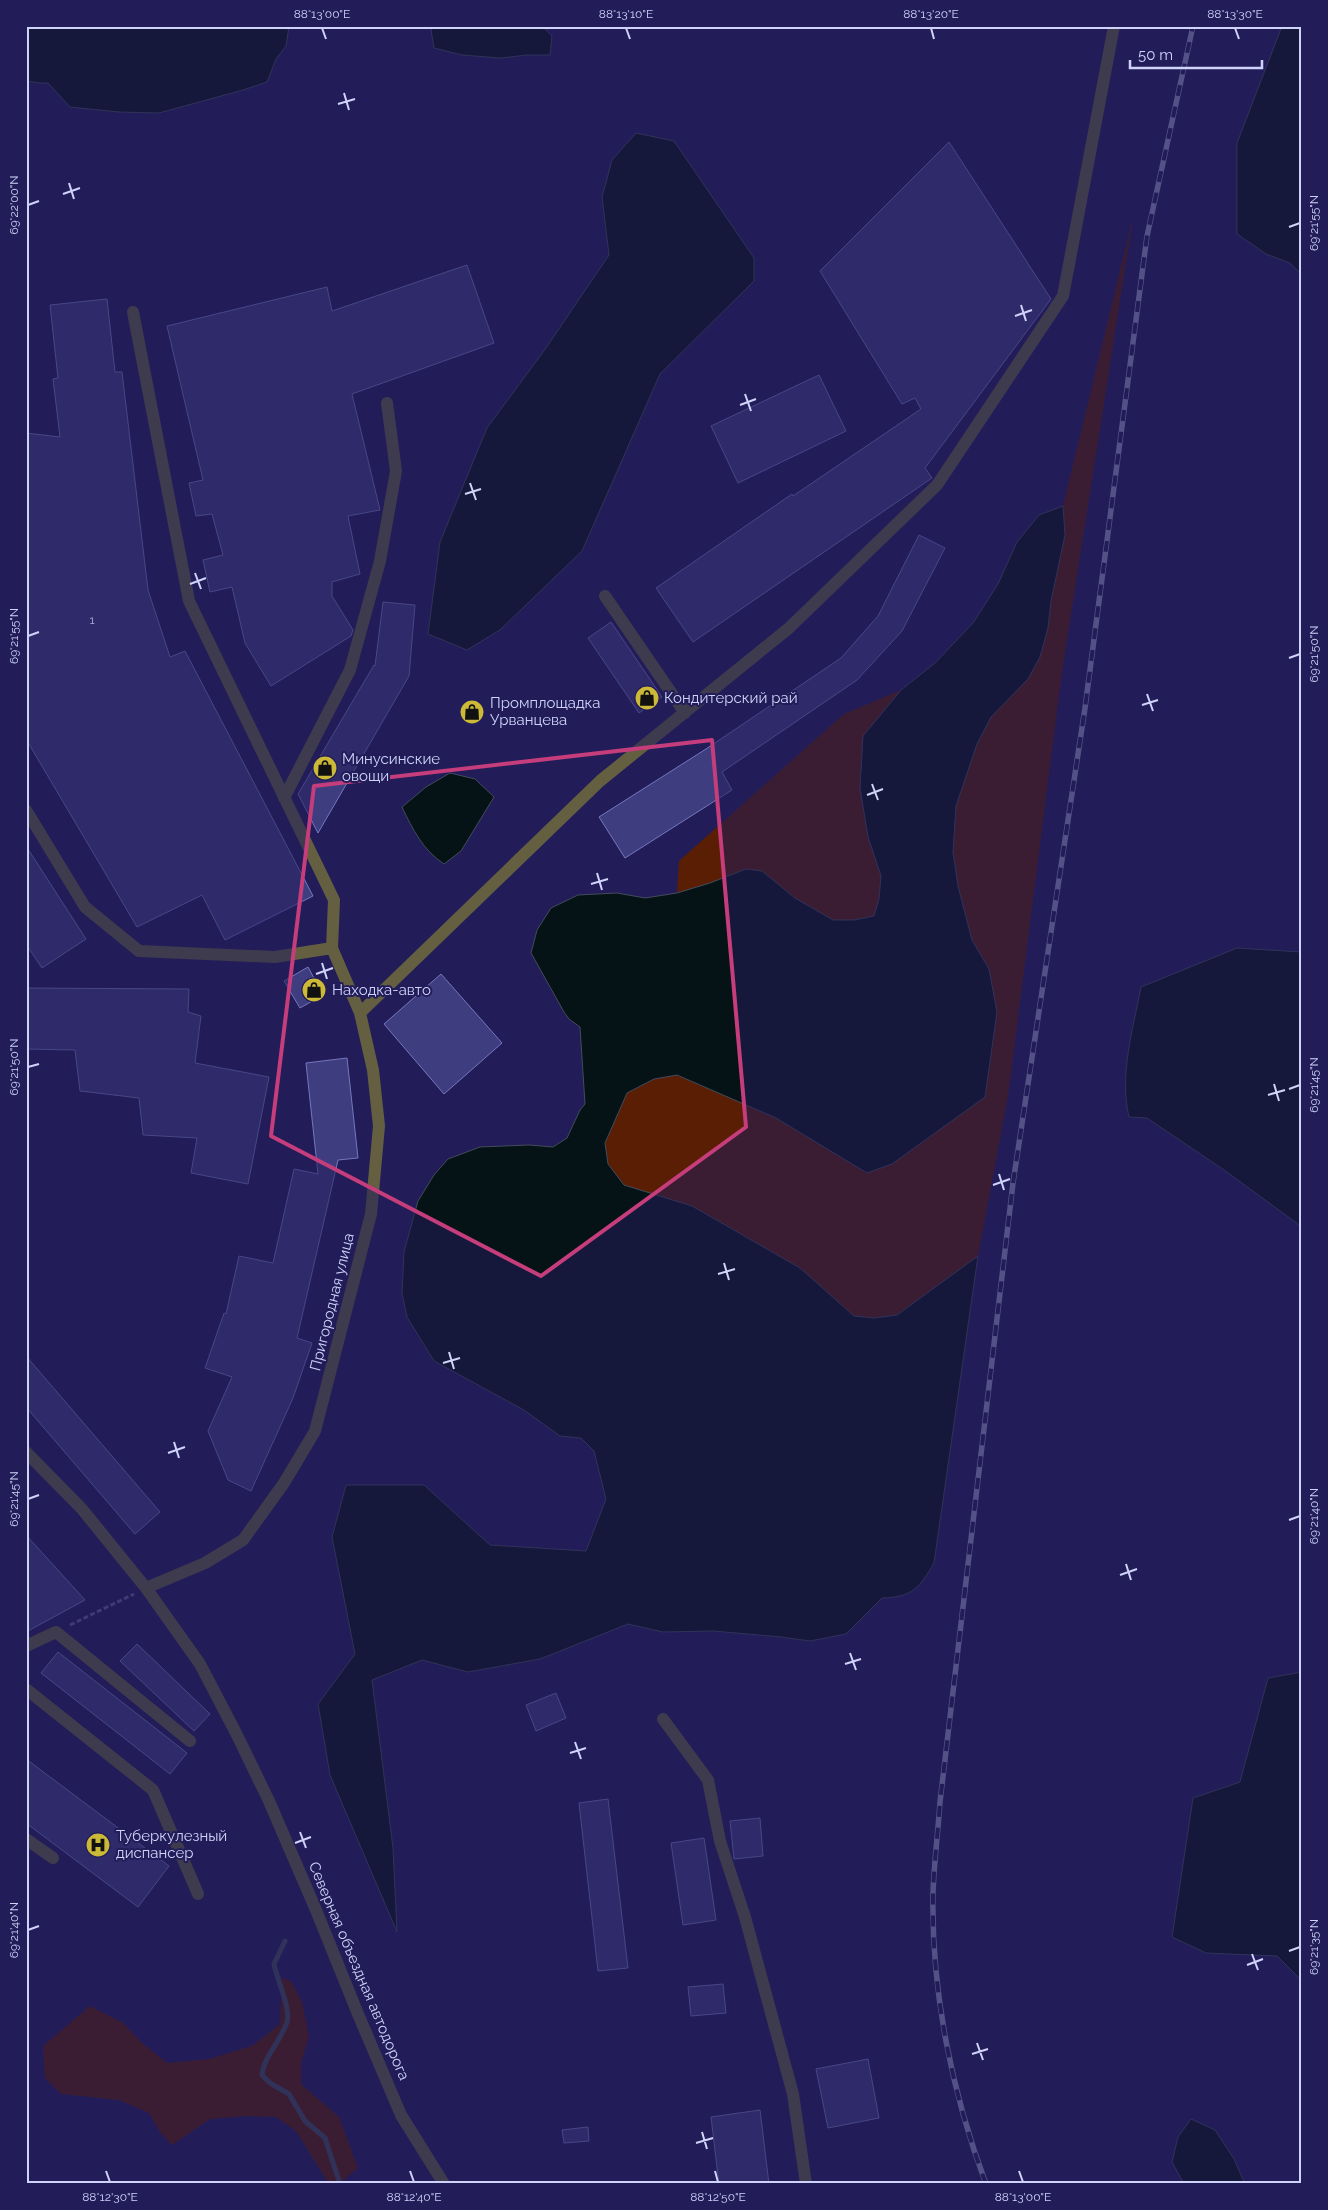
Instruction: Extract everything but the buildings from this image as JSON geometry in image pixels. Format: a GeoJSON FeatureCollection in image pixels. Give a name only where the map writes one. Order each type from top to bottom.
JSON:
{"type":"FeatureCollection","features":[{"type":"Feature","properties":{"kind":"street"},"geometry":{"type":"LineString","coordinates":[[360,1013],[600,781],[789,628],[937,485],[1063,296],[1114,26]]}},
{"type":"Feature","properties":{"kind":"street"},"geometry":{"type":"LineString","coordinates":[[26,810],[86,907],[140,951],[275,957],[332,948],[334,900],[189,601],[133,312]]}},
{"type":"Feature","properties":{"kind":"street"},"geometry":{"type":"LineString","coordinates":[[284,798],[350,670],[380,561],[396,471],[387,403]]}},
{"type":"Feature","properties":{"kind":"street"},"geometry":{"type":"LineString","coordinates":[[606,596],[686,713]]}},
{"type":"Feature","properties":{"kind":"street","name":"Пригородная улица"},"geometry":{"type":"LineString","coordinates":[[146,1588],[205,1563],[243,1540],[284,1483],[315,1431],[371,1214],[379,1126],[373,1070],[360,1013],[332,948]]}},
{"type":"Feature","properties":{"kind":"street","name":"Северная объездная автодорога"},"geometry":{"type":"LineString","coordinates":[[26,1452],[82,1509],[146,1588],[200,1664],[237,1735],[316,1910],[401,2115],[444,2184]]}},
{"type":"Feature","properties":{"kind":"street"},"geometry":{"type":"LineString","coordinates":[[26,1646],[56,1632],[190,1741]]}},
{"type":"Feature","properties":{"kind":"street"},"geometry":{"type":"LineString","coordinates":[[26,1689],[153,1790],[198,1894]]}},
{"type":"Feature","properties":{"kind":"street"},"geometry":{"type":"LineString","coordinates":[[664,1719],[708,1780],[720,1841],[745,1917],[793,2094],[806,2184]]}},
{"type":"Feature","properties":{"kind":"street"},"geometry":{"type":"LineString","coordinates":[[26,1839],[53,1858]]}},
{"type":"Feature","properties":{"kind":"path"},"geometry":{"type":"LineString","coordinates":[[56,1632],[146,1588]]}},
{"type":"Feature","properties":{"kind":"highlighted area"},"geometry":{"type":"Polygon","coordinates":[[[712,740],[746,1127],[541,1276],[271,1136],[314,786],[712,740]]]}},
{"type":"Feature","properties":{"kind":"shaded area"},"geometry":{"type":"Polygon","coordinates":[[[26,26],[289,26],[286,46],[276,59],[267,82],[159,113],[119,112],[70,107],[48,83],[26,81],[26,26]]]}},
{"type":"Feature","properties":{"kind":"shaded area"},"geometry":{"type":"Polygon","coordinates":[[[434,26],[542,26],[552,36],[550,55],[501,58],[462,55],[434,48],[431,30],[434,26]]]}},
{"type":"Feature","properties":{"kind":"shaded area"},"geometry":{"type":"Polygon","coordinates":[[[1282,26],[1302,26],[1302,275],[1290,263],[1266,254],[1237,234],[1237,143],[1282,26]]]}},
{"type":"Feature","properties":{"kind":"shaded area"},"geometry":{"type":"Polygon","coordinates":[[[636,133],[674,141],[754,258],[754,281],[660,374],[582,551],[500,630],[467,650],[428,634],[440,542],[487,428],[546,348],[609,255],[602,197],[612,160],[636,133]]]}},
{"type":"Feature","properties":{"kind":"shaded area"},"geometry":{"type":"Polygon","coordinates":[[[1133,217],[1062,672],[1008,1096],[978,1256],[897,1315],[874,1318],[854,1316],[800,1268],[692,1206],[624,1185],[608,1164],[605,1143],[627,1093],[654,1079],[677,1075],[776,1118],[867,1173],[989,969],[972,940],[958,886],[953,852],[956,806],[977,744],[991,717],[1028,679],[1040,657],[1048,628],[1051,601],[1065,535],[1063,506],[1133,217]]]}},
{"type":"Feature","properties":{"kind":"shaded area"},"geometry":{"type":"Polygon","coordinates":[[[1063,506],[1065,535],[1051,601],[1048,628],[1040,657],[1028,679],[991,717],[977,744],[956,806],[953,852],[958,886],[972,940],[989,969],[997,1012],[985,1097],[892,1164],[867,1173],[776,1118],[677,1075],[654,1079],[627,1093],[605,1143],[608,1164],[624,1185],[692,1206],[800,1268],[854,1316],[874,1318],[897,1315],[978,1256],[934,1563],[914,1590],[901,1596],[882,1598],[846,1634],[810,1641],[714,1631],[663,1632],[628,1624],[540,1659],[468,1672],[422,1660],[372,1680],[393,1848],[397,1932],[330,1775],[318,1704],[355,1654],[332,1537],[346,1485],[424,1485],[490,1545],[586,1551],[606,1499],[594,1451],[581,1438],[560,1436],[524,1410],[434,1361],[407,1317],[402,1293],[404,1252],[418,1201],[434,1175],[448,1159],[480,1147],[529,1145],[553,1147],[567,1138],[580,1110],[585,1104],[580,1027],[569,1019],[564,1012],[531,953],[537,930],[551,908],[578,895],[617,893],[645,898],[677,893],[746,869],[762,871],[795,898],[833,920],[854,920],[874,916],[879,899],[881,876],[868,837],[860,788],[863,736],[901,690],[935,663],[973,623],[998,584],[1017,542],[1039,515],[1063,506]]]}},
{"type":"Feature","properties":{"kind":"shaded area"},"geometry":{"type":"Polygon","coordinates":[[[901,690],[863,736],[860,788],[868,837],[881,876],[879,899],[874,916],[858,920],[832,920],[804,905],[762,871],[677,893],[679,861],[844,714],[901,690]]]}},
{"type":"Feature","properties":{"kind":"shaded area"},"geometry":{"type":"Polygon","coordinates":[[[450,773],[475,779],[494,797],[461,851],[444,864],[424,846],[402,807],[426,787],[450,773]]]}},
{"type":"Feature","properties":{"kind":"shaded area"},"geometry":{"type":"Polygon","coordinates":[[[1237,948],[1302,952],[1302,1227],[1224,1170],[1147,1118],[1129,1117],[1126,1101],[1126,1068],[1141,987],[1237,948]]]}},
{"type":"Feature","properties":{"kind":"shaded area"},"geometry":{"type":"Polygon","coordinates":[[[1302,1672],[1302,1981],[1277,1956],[1206,1953],[1172,1937],[1193,1798],[1240,1782],[1268,1678],[1302,1672]]]}},
{"type":"Feature","properties":{"kind":"shaded area"},"geometry":{"type":"Polygon","coordinates":[[[282,1978],[291,1981],[302,2002],[309,2036],[301,2063],[301,2084],[339,2117],[358,2168],[339,2184],[329,2184],[296,2131],[276,2117],[247,2116],[210,2119],[172,2145],[160,2132],[149,2113],[119,2100],[61,2094],[45,2078],[43,2046],[90,2006],[123,2023],[141,2042],[167,2063],[209,2059],[252,2046],[280,2024],[282,1978]]]}},
{"type":"Feature","properties":{"kind":"shaded area"},"geometry":{"type":"Polygon","coordinates":[[[1191,2119],[1215,2130],[1234,2159],[1245,2184],[1184,2184],[1172,2162],[1178,2137],[1191,2119]]]}},
{"type":"Feature","properties":{"kind":"waterway"},"geometry":{"type":"LineString","coordinates":[[285,1941],[274,1964],[287,2009],[287,2022],[266,2061],[262,2075],[270,2083],[289,2094],[305,2121],[325,2138],[340,2184]]}},
{"type":"Feature","properties":{"kind":"railway"},"geometry":{"type":"LineString","coordinates":[[986,2184],[963,2114],[946,2041],[940,2004],[933,1930],[934,1870],[940,1802],[1013,1183],[1085,708],[1147,236],[1193,26]]}},
{"type":"Feature","properties":{"kind":"place","name":"Кондитерский рай"},"geometry":{"type":"Point","coordinates":[647,698]}},
{"type":"Feature","properties":{"kind":"place","name":"Промплощадка Урванцева"},"geometry":{"type":"Point","coordinates":[472,712]}},
{"type":"Feature","properties":{"kind":"place","name":"Минусинские овощи"},"geometry":{"type":"Point","coordinates":[325,768]}},
{"type":"Feature","properties":{"kind":"place","name":"Находка-авто"},"geometry":{"type":"Point","coordinates":[314,990]}},
{"type":"Feature","properties":{"kind":"place","name":"Туберкулезный диспансер"},"geometry":{"type":"Point","coordinates":[98,1845]}}]}
